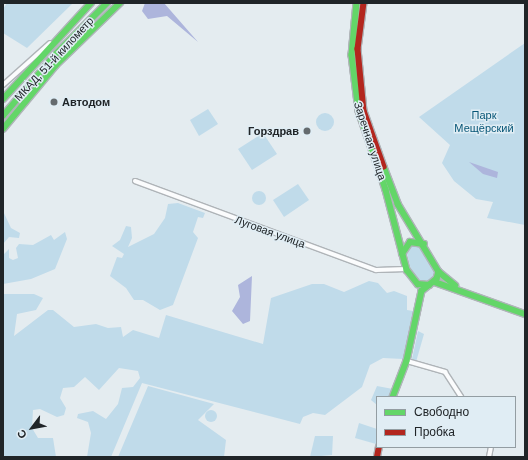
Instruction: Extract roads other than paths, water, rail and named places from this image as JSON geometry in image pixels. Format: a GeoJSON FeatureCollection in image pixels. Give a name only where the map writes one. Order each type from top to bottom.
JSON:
{"type":"FeatureCollection","features":[{"type":"Feature","properties":{"kind":"main road","name":"МКАД, 51-й километр"},"geometry":{"type":"LineString","coordinates":[[3,99],[51,43],[91,3]]}},
{"type":"Feature","properties":{"kind":"main road","name":"МКАД, 51-й километр"},"geometry":{"type":"LineString","coordinates":[[3,116],[54,56],[107,3]]}},
{"type":"Feature","properties":{"kind":"main road"},"geometry":{"type":"LineString","coordinates":[[3,129],[56,65],[120,3]]}},
{"type":"Feature","properties":{"kind":"main road","name":"Заречная улица"},"geometry":{"type":"LineString","coordinates":[[357,3],[352,49],[356,97],[406,269],[418,284],[421,295],[407,362],[393,396]]}},
{"type":"Feature","properties":{"kind":"main road","name":"Заречная улица"},"geometry":{"type":"LineString","coordinates":[[364,3],[358,49],[364,110],[398,204],[439,272],[432,284],[421,295]]}},
{"type":"Feature","properties":{"kind":"main road"},"geometry":{"type":"LineString","coordinates":[[402,254],[410,242],[424,245]]}},
{"type":"Feature","properties":{"kind":"main road"},"geometry":{"type":"LineString","coordinates":[[439,272],[454,284],[525,310]]}},
{"type":"Feature","properties":{"kind":"main road"},"geometry":{"type":"LineString","coordinates":[[418,284],[432,284],[525,314]]}},
{"type":"Feature","properties":{"kind":"street"},"geometry":{"type":"LineString","coordinates":[[3,85],[51,43]]}},
{"type":"Feature","properties":{"kind":"street","name":"Луговая улица"},"geometry":{"type":"LineString","coordinates":[[136,181],[376,270],[406,269]]}},
{"type":"Feature","properties":{"kind":"street"},"geometry":{"type":"LineString","coordinates":[[407,362],[445,372],[461,396]]}},
{"type":"Feature","properties":{"kind":"water"},"geometry":{"type":"Polygon","coordinates":[[[145,3],[164,3],[198,42],[167,16],[148,19],[142,11],[145,3]]]}},
{"type":"Feature","properties":{"kind":"water"},"geometry":{"type":"Polygon","coordinates":[[[469,162],[498,172],[497,178],[483,174],[469,162]]]}},
{"type":"Feature","properties":{"kind":"water"},"geometry":{"type":"Polygon","coordinates":[[[252,276],[250,321],[243,324],[232,311],[240,297],[238,285],[252,276]]]}},
{"type":"Feature","properties":{"kind":"place","name":"Автодом"},"geometry":{"type":"Point","coordinates":[54,102]}},
{"type":"Feature","properties":{"kind":"place","name":"Горздрав"},"geometry":{"type":"Point","coordinates":[307,131]}},
{"type":"Feature","properties":{"kind":"park label","name":"Парк Мещёрский"},"geometry":{"type":"Point","coordinates":[484,122]}}]}
